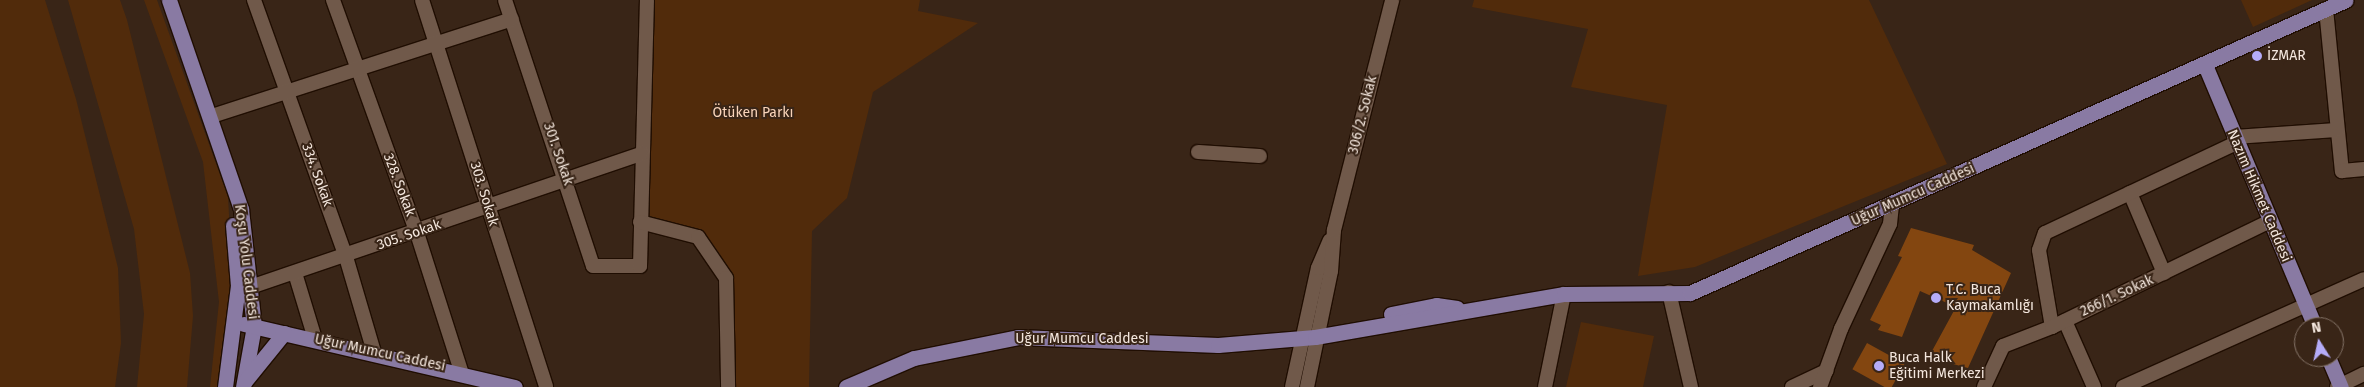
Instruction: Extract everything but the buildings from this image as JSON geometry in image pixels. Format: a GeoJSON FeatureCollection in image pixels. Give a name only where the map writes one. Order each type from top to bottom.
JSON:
{"type":"FeatureCollection","features":[{"type":"Feature","properties":{"kind":"main road","name":"Koşu Yolu Caddesi"},"geometry":{"type":"LineString","coordinates":[[169,0],[230,166],[241,209],[244,286],[249,325],[244,384]]}},
{"type":"Feature","properties":{"kind":"main road","name":"Uğur Mumcu Caddesi"},"geometry":{"type":"LineString","coordinates":[[846,387],[914,358],[1018,338],[1206,342],[1219,336],[1309,334],[1436,305],[1459,309],[1564,294],[1690,293],[2205,65],[2346,0]]}},
{"type":"Feature","properties":{"kind":"main road","name":"Nazım Hikmet Caddesi"},"geometry":{"type":"LineString","coordinates":[[2205,65],[2310,317]]}},
{"type":"Feature","properties":{"kind":"main road","name":"Koşu Yolu Caddesi"},"geometry":{"type":"LineString","coordinates":[[225,387],[232,340],[244,286]]}},
{"type":"Feature","properties":{"kind":"main road","name":"Uğur Mumcu Caddesi"},"geometry":{"type":"LineString","coordinates":[[249,325],[461,371],[516,387]]}},
{"type":"Feature","properties":{"kind":"main road"},"geometry":{"type":"LineString","coordinates":[[232,340],[249,325]]}},
{"type":"Feature","properties":{"kind":"main road"},"geometry":{"type":"LineString","coordinates":[[244,384],[284,332]]}},
{"type":"Feature","properties":{"kind":"main road"},"geometry":{"type":"LineString","coordinates":[[2332,367],[2340,386]]}},
{"type":"Feature","properties":{"kind":"street","name":"334. Sokak"},"geometry":{"type":"LineString","coordinates":[[254,0],[346,257],[374,352]]}},
{"type":"Feature","properties":{"kind":"street","name":"328. Sokak"},"geometry":{"type":"LineString","coordinates":[[333,0],[417,233],[461,371]]}},
{"type":"Feature","properties":{"kind":"street","name":"303. Sokak"},"geometry":{"type":"LineString","coordinates":[[422,0],[438,42],[488,207],[546,387]]}},
{"type":"Feature","properties":{"kind":"street","name":"301. Sokak"},"geometry":{"type":"LineString","coordinates":[[505,0],[568,180],[593,266],[640,266],[640,222]]}},
{"type":"Feature","properties":{"kind":"street"},"geometry":{"type":"LineString","coordinates":[[647,0],[640,222],[698,238],[726,278],[728,387]]}},
{"type":"Feature","properties":{"kind":"street","name":"306/2. Sokak"},"geometry":{"type":"LineString","coordinates":[[1309,334],[1318,268],[1334,230],[1392,0]]}},
{"type":"Feature","properties":{"kind":"street"},"geometry":{"type":"LineString","coordinates":[[2326,8],[2342,171],[2364,169]]}},
{"type":"Feature","properties":{"kind":"street"},"geometry":{"type":"LineString","coordinates":[[212,116],[512,19]]}},
{"type":"Feature","properties":{"kind":"street"},"geometry":{"type":"LineString","coordinates":[[2052,327],[2039,250],[2045,233],[2235,140],[2337,130]]}},
{"type":"Feature","properties":{"kind":"street"},"geometry":{"type":"LineString","coordinates":[[1198,152],[1260,156]]}},
{"type":"Feature","properties":{"kind":"street","name":"305. Sokak"},"geometry":{"type":"LineString","coordinates":[[244,286],[346,257],[641,154]]}},
{"type":"Feature","properties":{"kind":"street"},"geometry":{"type":"LineString","coordinates":[[2130,192],[2164,274]]}},
{"type":"Feature","properties":{"kind":"street"},"geometry":{"type":"LineString","coordinates":[[1820,387],[1890,224],[1892,204]]}},
{"type":"Feature","properties":{"kind":"street","name":"266/1. Sokak"},"geometry":{"type":"LineString","coordinates":[[1984,387],[2003,346],[2066,321],[2270,221]]}},
{"type":"Feature","properties":{"kind":"street"},"geometry":{"type":"LineString","coordinates":[[295,273],[315,338]]}},
{"type":"Feature","properties":{"kind":"street"},"geometry":{"type":"LineString","coordinates":[[2123,387],[2364,279]]}},
{"type":"Feature","properties":{"kind":"street"},"geometry":{"type":"LineString","coordinates":[[1668,292],[1691,387]]}},
{"type":"Feature","properties":{"kind":"street"},"geometry":{"type":"LineString","coordinates":[[1545,387],[1564,294]]}},
{"type":"Feature","properties":{"kind":"street"},"geometry":{"type":"LineString","coordinates":[[2066,321],[2094,387]]}},
{"type":"Feature","properties":{"kind":"street"},"geometry":{"type":"LineString","coordinates":[[1292,387],[1309,334]]}},
{"type":"Feature","properties":{"kind":"street"},"geometry":{"type":"LineString","coordinates":[[1307,387],[1309,334]]}},
{"type":"Feature","properties":{"kind":"street"},"geometry":{"type":"LineString","coordinates":[[1792,387],[1826,370]]}},
{"type":"Feature","properties":{"kind":"street"},"geometry":{"type":"LineString","coordinates":[[2340,386],[2364,374]]}},
{"type":"Feature","properties":{"kind":"green space"},"geometry":{"type":"Polygon","coordinates":[[[0,0],[45,0],[76,99],[118,268],[121,343],[115,387],[0,387],[0,0]]]}},
{"type":"Feature","properties":{"kind":"green space"},"geometry":{"type":"Polygon","coordinates":[[[68,0],[120,0],[127,20],[190,273],[193,316],[187,387],[137,387],[144,314],[134,229],[68,0]]]}},
{"type":"Feature","properties":{"kind":"green space"},"geometry":{"type":"Polygon","coordinates":[[[144,0],[157,0],[228,197],[232,268],[220,387],[210,387],[219,302],[203,162],[144,0]]]}},
{"type":"Feature","properties":{"kind":"green space","name":"Ötüken Parkı"},"geometry":{"type":"Polygon","coordinates":[[[647,0],[920,0],[918,11],[978,23],[873,92],[847,198],[812,231],[809,387],[732,387],[726,278],[698,237],[640,222],[647,0]]]}},
{"type":"Feature","properties":{"kind":"green space"},"geometry":{"type":"Polygon","coordinates":[[[1474,0],[1869,0],[1947,164],[1695,267],[1638,276],[1667,105],[1571,87],[1588,29],[1472,7],[1474,0]]]}},
{"type":"Feature","properties":{"kind":"green space"},"geometry":{"type":"Polygon","coordinates":[[[2241,0],[2312,0],[2253,27],[2241,0]]]}},
{"type":"Feature","properties":{"kind":"green space"},"geometry":{"type":"Polygon","coordinates":[[[1581,322],[1654,336],[1643,387],[1566,387],[1581,322]]]}},
{"type":"Feature","properties":{"kind":"place","name":"İZMAR"},"geometry":{"type":"Point","coordinates":[2257,56]}},
{"type":"Feature","properties":{"kind":"place","name":"T.C. Buca Kaymakamlığı"},"geometry":{"type":"Point","coordinates":[1936,298]}},
{"type":"Feature","properties":{"kind":"place","name":"Buca Halk Eğitimi Merkezi"},"geometry":{"type":"Point","coordinates":[1879,366]}}]}
